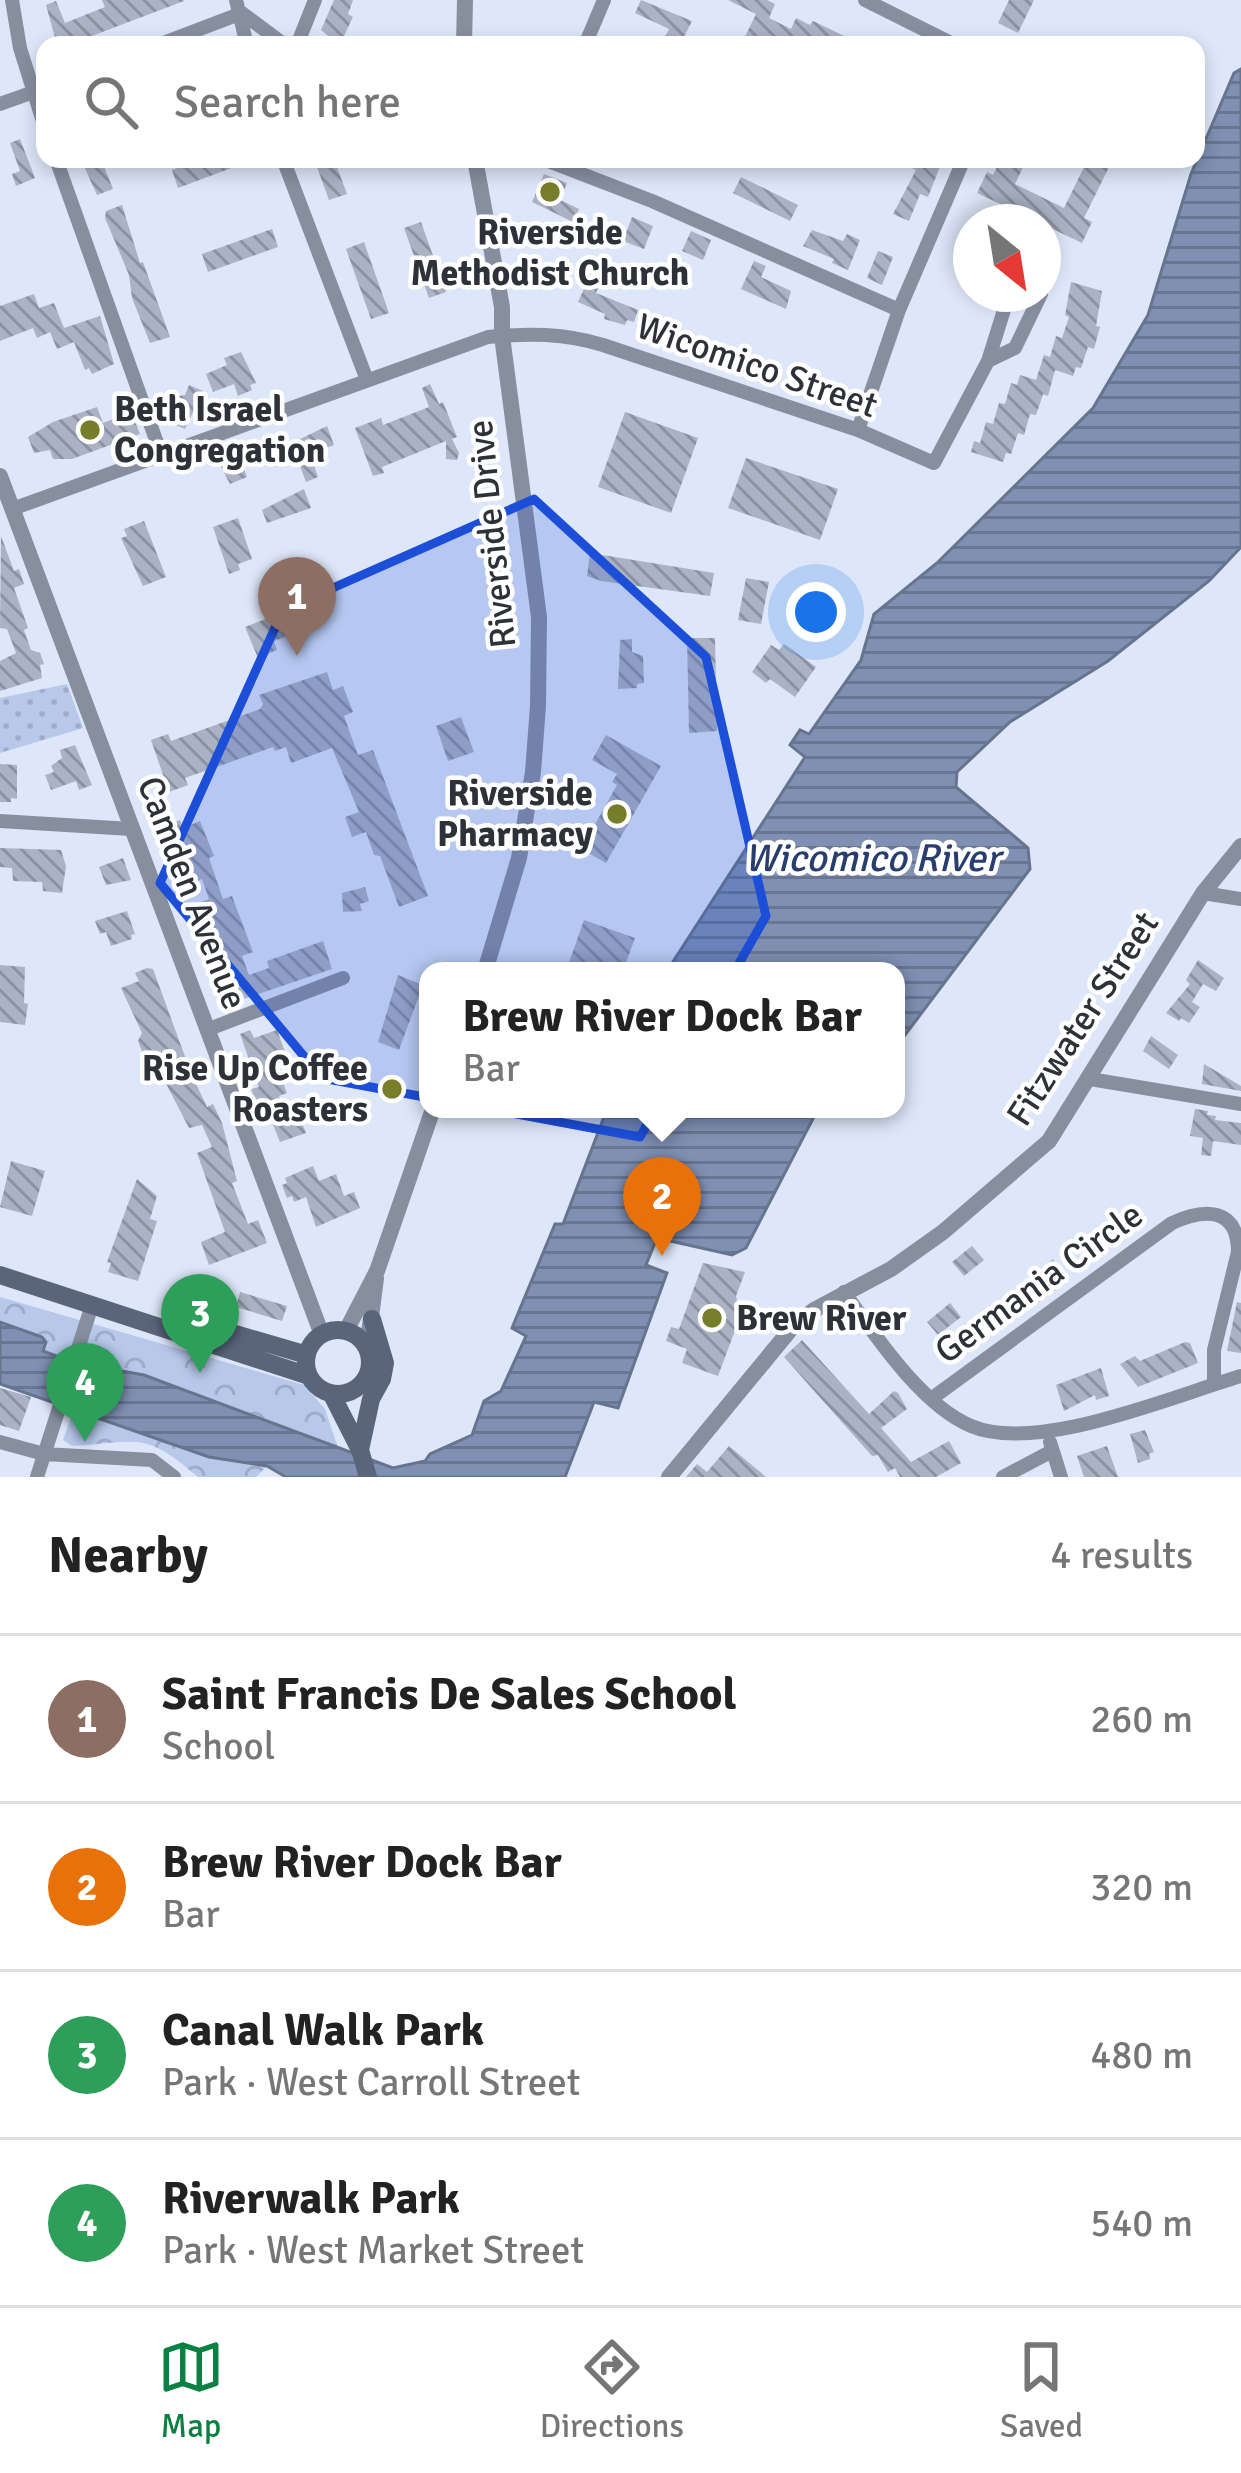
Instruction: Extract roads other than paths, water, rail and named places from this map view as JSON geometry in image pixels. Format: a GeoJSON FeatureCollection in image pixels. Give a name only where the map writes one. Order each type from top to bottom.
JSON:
{"type":"FeatureCollection","features":[{"type":"Feature","properties":{"kind":"main road"},"geometry":{"type":"LineString","coordinates":[[0,1275],[309,1376],[331,1394],[361,1453]]}},
{"type":"Feature","properties":{"kind":"main road"},"geometry":{"type":"LineString","coordinates":[[361,1453],[371,1399],[385,1364],[372,1319]]}},
{"type":"Feature","properties":{"kind":"main road"},"geometry":{"type":"LineString","coordinates":[[183,1333],[225,1331],[307,1355]]}},
{"type":"Feature","properties":{"kind":"main road"},"geometry":{"type":"LineString","coordinates":[[309,1376],[307,1355],[322,1335],[346,1331],[367,1349],[367,1376],[356,1412],[368,1477]]}},
{"type":"Feature","properties":{"kind":"main road"},"geometry":{"type":"LineString","coordinates":[[331,1394],[352,1391],[367,1376]]}},
{"type":"Feature","properties":{"kind":"street"},"geometry":{"type":"LineString","coordinates":[[12,0],[36,80]]}},
{"type":"Feature","properties":{"kind":"street"},"geometry":{"type":"LineString","coordinates":[[301,36],[315,0]]}},
{"type":"Feature","properties":{"kind":"street"},"geometry":{"type":"LineString","coordinates":[[464,36],[465,0]]}},
{"type":"Feature","properties":{"kind":"street"},"geometry":{"type":"LineString","coordinates":[[589,36],[604,0]]}},
{"type":"Feature","properties":{"kind":"street"},"geometry":{"type":"LineString","coordinates":[[865,0],[937,36]]}},
{"type":"Feature","properties":{"kind":"street"},"geometry":{"type":"LineString","coordinates":[[177,36],[239,7],[274,36]]}},
{"type":"Feature","properties":{"kind":"street"},"geometry":{"type":"LineString","coordinates":[[0,104],[36,91]]}},
{"type":"Feature","properties":{"kind":"street"},"geometry":{"type":"LineString","coordinates":[[59,168],[161,454]]}},
{"type":"Feature","properties":{"kind":"street"},"geometry":{"type":"LineString","coordinates":[[286,168],[367,380]]}},
{"type":"Feature","properties":{"kind":"street","name":"Riverside Drive"},"geometry":{"type":"LineString","coordinates":[[477,168],[502,307],[535,577],[538,706],[519,858],[488,962]]}},
{"type":"Feature","properties":{"kind":"street"},"geometry":{"type":"LineString","coordinates":[[566,168],[899,310]]}},
{"type":"Feature","properties":{"kind":"street"},"geometry":{"type":"LineString","coordinates":[[858,430],[899,310],[960,168]]}},
{"type":"Feature","properties":{"kind":"street"},"geometry":{"type":"LineString","coordinates":[[988,361],[1003,312]]}},
{"type":"Feature","properties":{"kind":"street"},"geometry":{"type":"LineString","coordinates":[[988,361],[1015,347],[1031,312]]}},
{"type":"Feature","properties":{"kind":"street","name":"Wicomico Street"},"geometry":{"type":"LineString","coordinates":[[12,509],[488,337],[572,335],[858,430],[934,463],[988,361]]}},
{"type":"Feature","properties":{"kind":"street","name":"Camden Avenue"},"geometry":{"type":"LineString","coordinates":[[0,476],[322,1335]]}},
{"type":"Feature","properties":{"kind":"street"},"geometry":{"type":"LineString","coordinates":[[0,820],[131,830]]}},
{"type":"Feature","properties":{"kind":"street","name":"Fitzwater Street"},"geometry":{"type":"LineString","coordinates":[[669,1477],[769,1351],[814,1310],[891,1269],[1049,1141],[1204,893],[1241,846]]}},
{"type":"Feature","properties":{"kind":"street"},"geometry":{"type":"LineString","coordinates":[[1204,893],[1241,899]]}},
{"type":"Feature","properties":{"kind":"street"},"geometry":{"type":"LineString","coordinates":[[209,1029],[343,978]]}},
{"type":"Feature","properties":{"kind":"street"},"geometry":{"type":"LineString","coordinates":[[1090,1079],[1241,1104]]}},
{"type":"Feature","properties":{"kind":"street"},"geometry":{"type":"LineString","coordinates":[[346,1331],[376,1271],[430,1118]]}},
{"type":"Feature","properties":{"kind":"street","name":"Germania Circle"},"geometry":{"type":"LineString","coordinates":[[931,1399],[1172,1223],[1205,1212],[1223,1217],[1238,1238],[1214,1350],[1214,1384]]}},
{"type":"Feature","properties":{"kind":"street"},"geometry":{"type":"LineString","coordinates":[[367,1349],[376,1271]]}},
{"type":"Feature","properties":{"kind":"street"},"geometry":{"type":"LineString","coordinates":[[844,1292],[931,1399],[949,1413],[999,1434],[1047,1431],[1241,1376]]}},
{"type":"Feature","properties":{"kind":"street"},"geometry":{"type":"LineString","coordinates":[[37,1477],[92,1305]]}},
{"type":"Feature","properties":{"kind":"street"},"geometry":{"type":"LineString","coordinates":[[1047,1431],[1060,1477]]}},
{"type":"Feature","properties":{"kind":"street"},"geometry":{"type":"LineString","coordinates":[[0,1442],[44,1454],[152,1460],[174,1477]]}},
{"type":"Feature","properties":{"kind":"street"},"geometry":{"type":"LineString","coordinates":[[1003,1477],[1052,1451]]}},
{"type":"Feature","properties":{"kind":"water","name":"Wicomico River"},"geometry":{"type":"Polygon","coordinates":[[[1241,69],[1241,547],[1209,581],[1108,661],[1010,722],[957,772],[956,787],[1028,848],[1030,869],[905,1035],[905,962],[673,962],[805,757],[790,745],[800,730],[809,734],[861,660],[874,614],[937,563],[1093,408],[1148,315],[1191,174],[1194,168],[1205,168],[1205,141],[1234,73],[1241,69]]]}},
{"type":"Feature","properties":{"kind":"water"},"geometry":{"type":"Polygon","coordinates":[[[604,1118],[813,1118],[746,1248],[732,1255],[657,1238],[646,1265],[667,1273],[618,1408],[594,1402],[565,1477],[286,1477],[267,1466],[209,1457],[0,1384],[0,1322],[42,1337],[46,1342],[43,1351],[94,1370],[144,1375],[393,1468],[425,1461],[430,1454],[472,1435],[484,1401],[501,1391],[526,1336],[512,1328],[555,1224],[563,1224],[604,1118]]]}},
{"type":"Feature","properties":{"kind":"place","name":"Riverside Methodist Church"},"geometry":{"type":"Point","coordinates":[550,192]}},
{"type":"Feature","properties":{"kind":"place","name":"Beth Israel Congregation"},"geometry":{"type":"Point","coordinates":[90,430]}},
{"type":"Feature","properties":{"kind":"place","name":"Saint Francis De Sales School"},"geometry":{"type":"Point","coordinates":[297,656]}},
{"type":"Feature","properties":{"kind":"place","name":"Riverside Pharmacy"},"geometry":{"type":"Point","coordinates":[617,814]}},
{"type":"Feature","properties":{"kind":"place","name":"Rise Up Coffee Roasters"},"geometry":{"type":"Point","coordinates":[392,1089]}},
{"type":"Feature","properties":{"kind":"place","name":"Brew River Dock Bar"},"geometry":{"type":"Point","coordinates":[662,1256]}},
{"type":"Feature","properties":{"kind":"place","name":"Brew River"},"geometry":{"type":"Point","coordinates":[712,1318]}},
{"type":"Feature","properties":{"kind":"place","name":"Canal Walk Park"},"geometry":{"type":"Point","coordinates":[200,1373]}},
{"type":"Feature","properties":{"kind":"place","name":"Riverwalk Park"},"geometry":{"type":"Point","coordinates":[85,1442]}}]}
